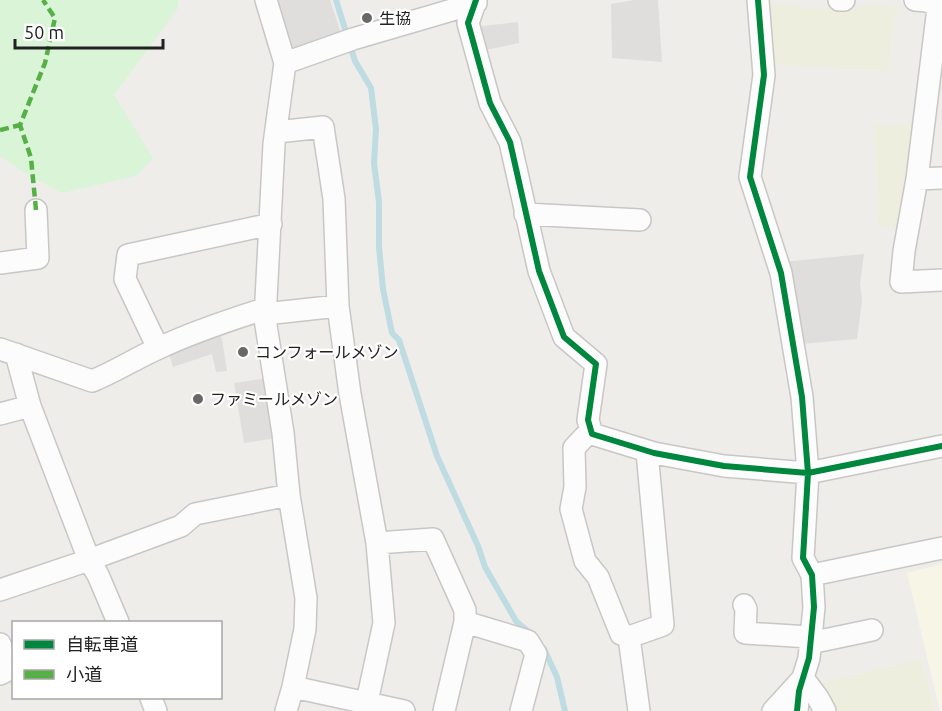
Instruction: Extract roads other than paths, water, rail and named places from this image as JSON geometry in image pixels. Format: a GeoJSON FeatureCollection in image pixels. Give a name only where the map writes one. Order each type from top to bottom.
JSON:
{"type":"FeatureCollection","features":[{"type":"Feature","properties":{"kind":"street"},"geometry":{"type":"LineString","coordinates":[[266,0],[285,63],[274,144],[265,311],[283,433],[289,495],[306,598],[305,629],[286,711]]}},
{"type":"Feature","properties":{"kind":"street"},"geometry":{"type":"LineString","coordinates":[[758,0],[764,75],[750,177],[781,273],[787,301],[802,397],[808,473],[803,558],[812,575],[814,607],[809,658],[798,690],[797,711]]}},
{"type":"Feature","properties":{"kind":"street"},"geometry":{"type":"LineString","coordinates":[[839,0],[844,0]]}},
{"type":"Feature","properties":{"kind":"street"},"geometry":{"type":"LineString","coordinates":[[915,0],[927,1],[938,6],[935,92],[904,252],[902,282],[942,280]]}},
{"type":"Feature","properties":{"kind":"street"},"geometry":{"type":"LineString","coordinates":[[285,63],[476,2]]}},
{"type":"Feature","properties":{"kind":"street"},"geometry":{"type":"LineString","coordinates":[[476,2],[468,23],[490,104],[510,142],[539,271],[564,337],[596,364],[588,420],[592,434],[646,452],[724,466],[808,473],[942,446]]}},
{"type":"Feature","properties":{"kind":"street"},"geometry":{"type":"LineString","coordinates":[[277,132],[323,127],[334,199],[338,306],[350,394],[377,543],[384,623],[366,707]]}},
{"type":"Feature","properties":{"kind":"street"},"geometry":{"type":"LineString","coordinates":[[917,179],[942,178]]}},
{"type":"Feature","properties":{"kind":"street"},"geometry":{"type":"LineString","coordinates":[[0,263],[38,258],[36,210]]}},
{"type":"Feature","properties":{"kind":"street"},"geometry":{"type":"LineString","coordinates":[[525,214],[629,225]]}},
{"type":"Feature","properties":{"kind":"street"},"geometry":{"type":"LineString","coordinates":[[158,348],[125,279],[128,255],[271,224]]}},
{"type":"Feature","properties":{"kind":"street"},"geometry":{"type":"LineString","coordinates":[[8,352],[92,381],[116,372],[158,348],[228,320],[265,311],[338,306]]}},
{"type":"Feature","properties":{"kind":"street"},"geometry":{"type":"LineString","coordinates":[[8,352],[89,560],[118,621]]}},
{"type":"Feature","properties":{"kind":"street"},"geometry":{"type":"LineString","coordinates":[[0,414],[30,406]]}},
{"type":"Feature","properties":{"kind":"street"},"geometry":{"type":"LineString","coordinates":[[590,431],[574,448],[575,487],[571,509],[585,561],[598,577],[621,634],[630,637],[663,625],[646,452]]}},
{"type":"Feature","properties":{"kind":"street"},"geometry":{"type":"LineString","coordinates":[[0,590],[181,526],[195,514],[289,495]]}},
{"type":"Feature","properties":{"kind":"street"},"geometry":{"type":"LineString","coordinates":[[377,543],[434,539],[465,610],[465,622],[444,711]]}},
{"type":"Feature","properties":{"kind":"street"},"geometry":{"type":"LineString","coordinates":[[812,575],[942,548]]}},
{"type":"Feature","properties":{"kind":"street"},"geometry":{"type":"LineString","coordinates":[[744,605],[746,609],[745,633],[810,640],[872,630]]}},
{"type":"Feature","properties":{"kind":"street"},"geometry":{"type":"LineString","coordinates":[[465,622],[528,641],[536,654],[521,711]]}},
{"type":"Feature","properties":{"kind":"street"},"geometry":{"type":"LineString","coordinates":[[630,637],[639,711]]}},
{"type":"Feature","properties":{"kind":"street"},"geometry":{"type":"LineString","coordinates":[[0,644],[9,669],[0,674]]}},
{"type":"Feature","properties":{"kind":"street"},"geometry":{"type":"LineString","coordinates":[[773,711],[803,678]]}},
{"type":"Feature","properties":{"kind":"street"},"geometry":{"type":"LineString","coordinates":[[803,678],[825,711]]}},
{"type":"Feature","properties":{"kind":"street"},"geometry":{"type":"LineString","coordinates":[[293,687],[366,707],[404,711]]}},
{"type":"Feature","properties":{"kind":"waterway"},"geometry":{"type":"LineString","coordinates":[[336,0],[355,61],[371,88],[376,129],[374,163],[379,202],[379,247],[383,289],[392,333],[399,340],[437,456],[478,546],[485,567],[516,621],[531,634]]}},
{"type":"Feature","properties":{"kind":"waterway"},"geometry":{"type":"LineString","coordinates":[[544,649],[557,677],[565,711]]}},
{"type":"Feature","properties":{"kind":"place","name":"生協"},"geometry":{"type":"Point","coordinates":[367,18]}},
{"type":"Feature","properties":{"kind":"place","name":"コンフォールメゾン"},"geometry":{"type":"Point","coordinates":[243,352]}},
{"type":"Feature","properties":{"kind":"place","name":"ファミールメゾン"},"geometry":{"type":"Point","coordinates":[198,399]}}]}
